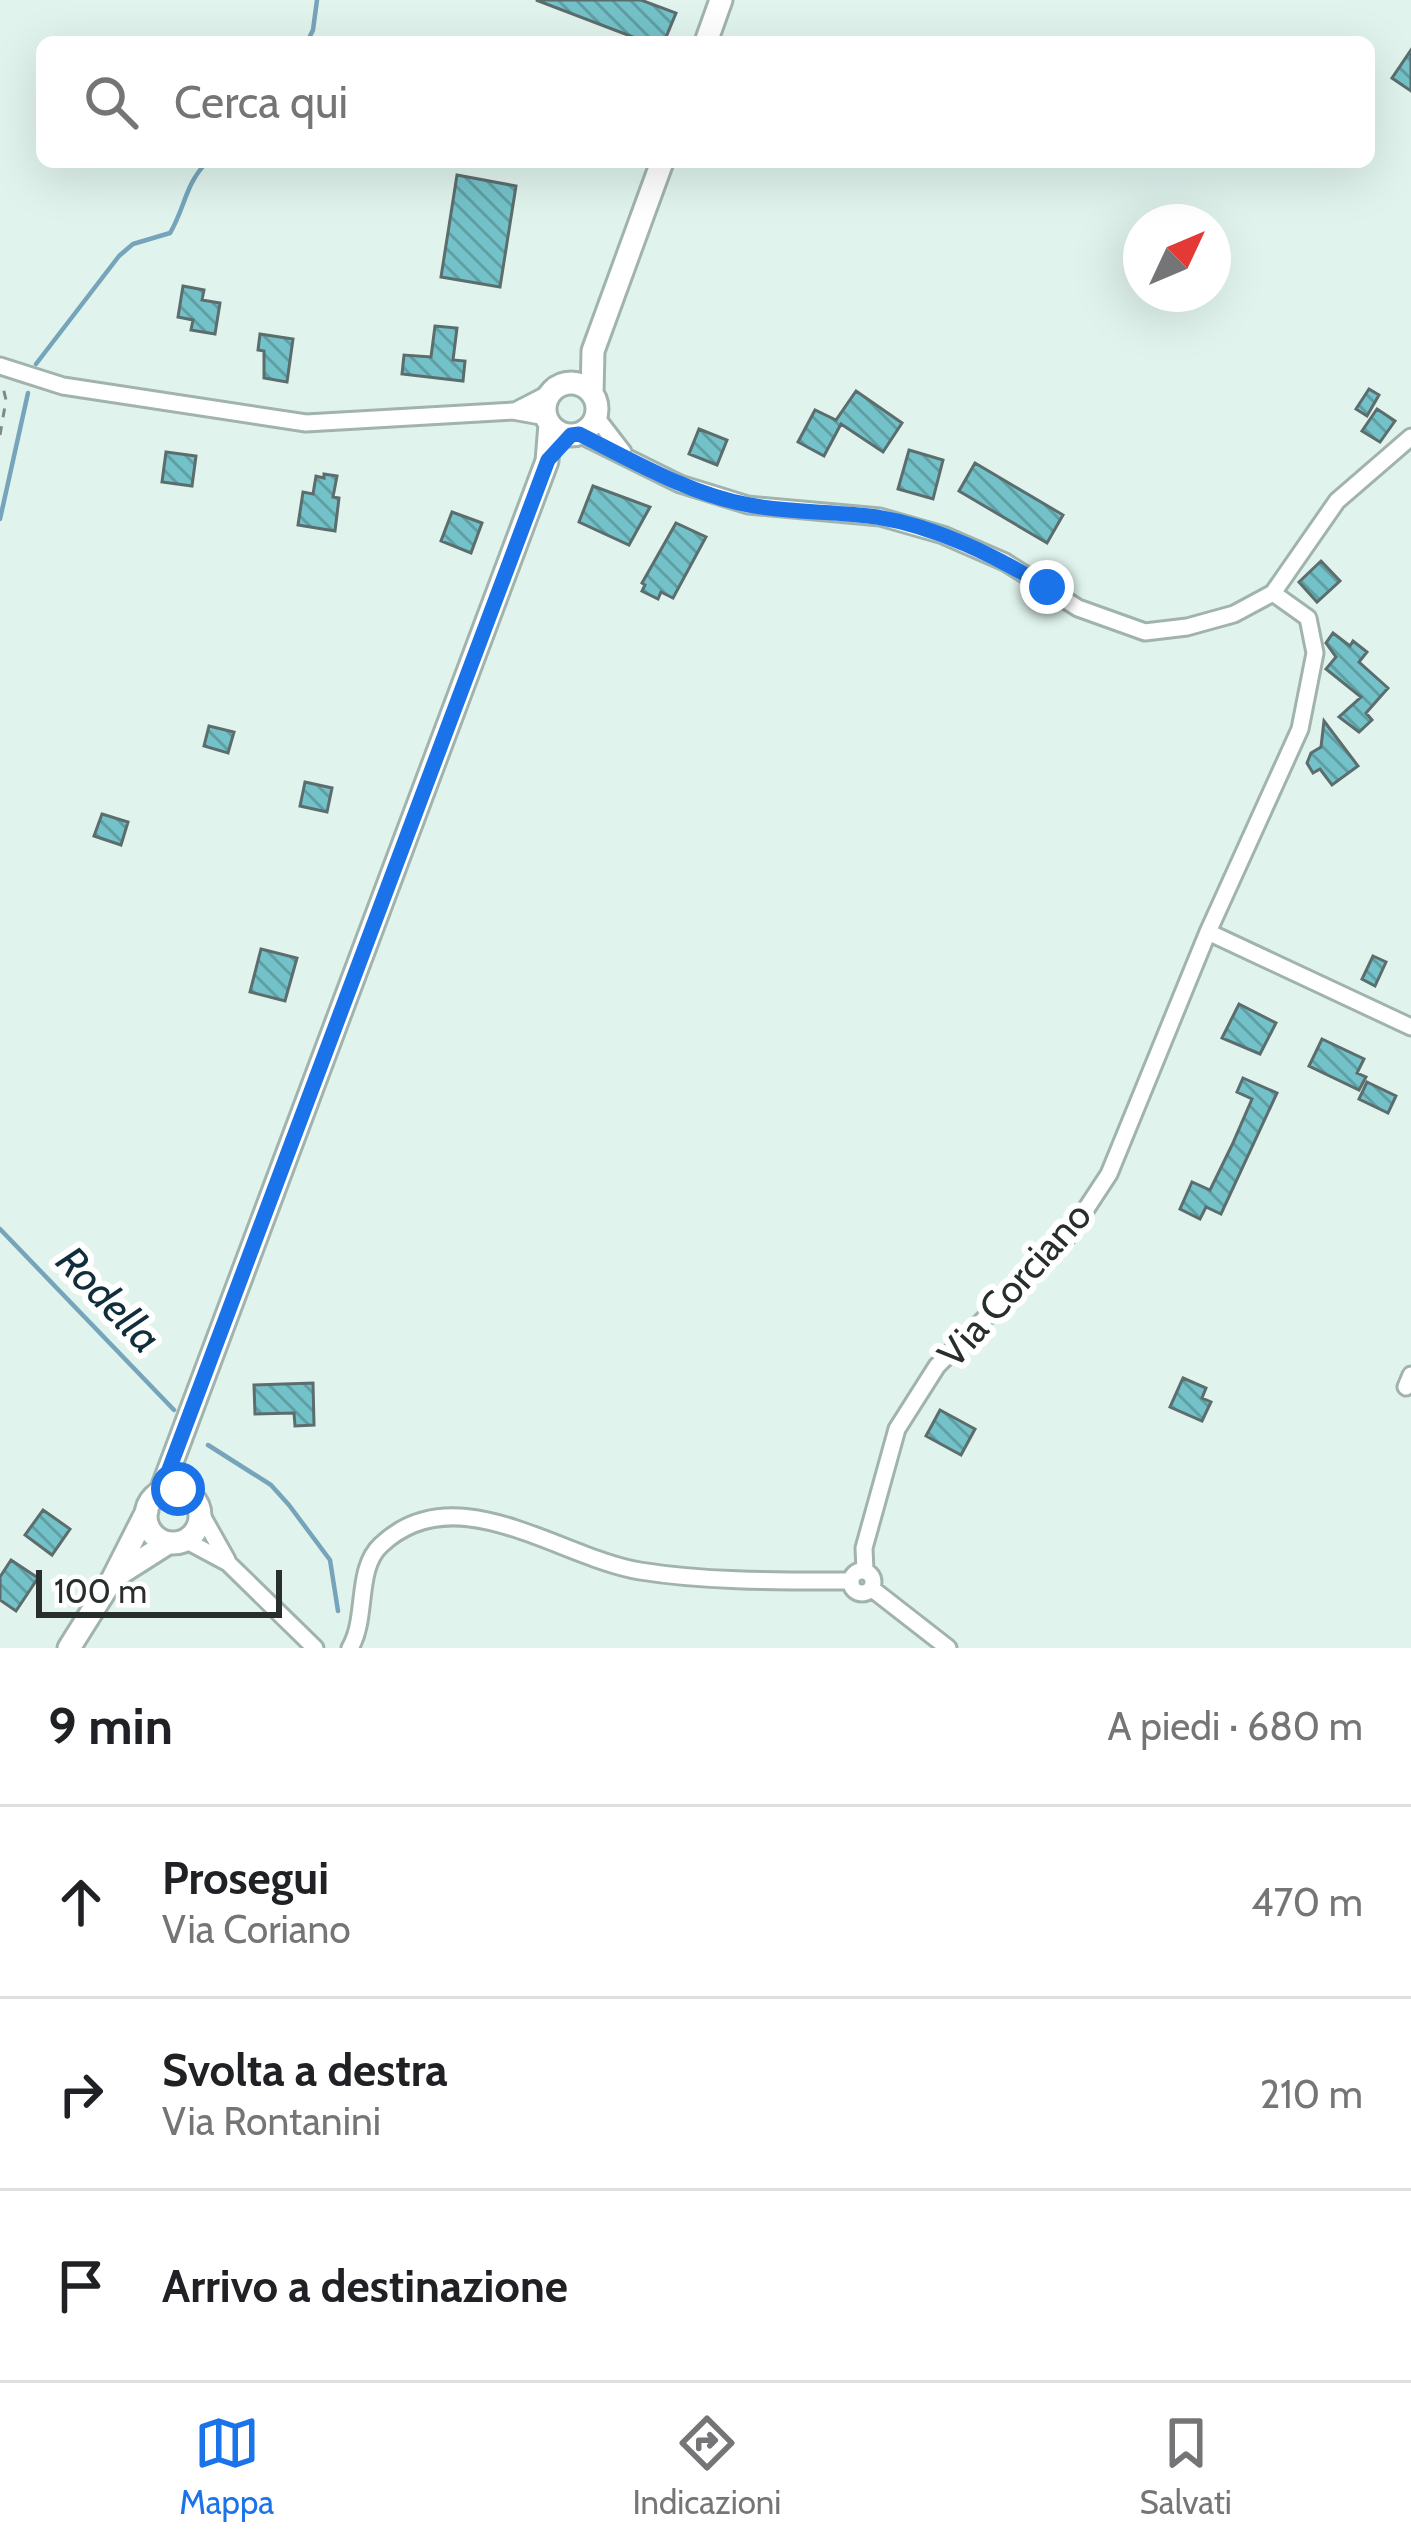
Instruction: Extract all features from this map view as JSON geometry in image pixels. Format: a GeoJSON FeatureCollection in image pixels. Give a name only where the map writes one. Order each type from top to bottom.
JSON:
{"type":"FeatureCollection","features":[{"type":"Feature","properties":{"kind":"main road"},"geometry":{"type":"LineString","coordinates":[[708,36],[722,0]]}},
{"type":"Feature","properties":{"kind":"main road"},"geometry":{"type":"LineString","coordinates":[[548,460],[596,417],[593,351],[660,168]]}},
{"type":"Feature","properties":{"kind":"main road"},"geometry":{"type":"LineString","coordinates":[[69,1648],[161,1491],[548,460],[548,421],[556,389],[593,351]]}},
{"type":"Feature","properties":{"kind":"main road"},"geometry":{"type":"LineString","coordinates":[[556,389],[579,384],[592,394]]}},
{"type":"Feature","properties":{"kind":"main road"},"geometry":{"type":"LineString","coordinates":[[548,421],[575,435]]}},
{"type":"Feature","properties":{"kind":"main road"},"geometry":{"type":"LineString","coordinates":[[113,1578],[197,1529],[197,1505],[178,1443]]}},
{"type":"Feature","properties":{"kind":"main road"},"geometry":{"type":"LineString","coordinates":[[161,1491],[178,1489],[197,1505]]}},
{"type":"Feature","properties":{"kind":"main road"},"geometry":{"type":"LineString","coordinates":[[146,1510],[148,1527],[177,1541]]}},
{"type":"Feature","properties":{"kind":"street"},"geometry":{"type":"LineString","coordinates":[[0,366],[64,386],[307,422],[513,411],[548,421]]}},
{"type":"Feature","properties":{"kind":"street"},"geometry":{"type":"LineString","coordinates":[[513,411],[556,389]]}},
{"type":"Feature","properties":{"kind":"street"},"geometry":{"type":"LineString","coordinates":[[596,417],[628,459]]}},
{"type":"Feature","properties":{"kind":"street"},"geometry":{"type":"LineString","coordinates":[[575,435],[680,484],[748,505],[880,518],[943,535],[1005,562],[1078,608],[1145,632],[1234,614],[1274,593],[1337,501],[1411,436]]}},
{"type":"Feature","properties":{"kind":"street","name":"Via Corciano"},"geometry":{"type":"LineString","coordinates":[[862,1580],[864,1548],[897,1429],[938,1366],[1069,1235],[1108,1174],[1208,932],[1300,729],[1315,653],[1308,618],[1274,593]]}},
{"type":"Feature","properties":{"kind":"street"},"geometry":{"type":"LineString","coordinates":[[1208,932],[1411,1027]]}},
{"type":"Feature","properties":{"kind":"street"},"geometry":{"type":"LineString","coordinates":[[197,1505],[228,1563],[315,1648]]}},
{"type":"Feature","properties":{"kind":"street"},"geometry":{"type":"LineString","coordinates":[[350,1648],[376,1549],[403,1526],[430,1519],[471,1518],[633,1570],[688,1578],[862,1580],[948,1648]]}},
{"type":"Feature","properties":{"kind":"street"},"geometry":{"type":"LineString","coordinates":[[177,1541],[228,1563]]}},
{"type":"Feature","properties":{"kind":"path"},"geometry":{"type":"LineString","coordinates":[[0,375],[5,400],[0,435]]}},
{"type":"Feature","properties":{"kind":"building"},"geometry":{"type":"Polygon","coordinates":[[[536,0],[641,0],[676,13],[666,36],[630,36],[536,0]]]}},
{"type":"Feature","properties":{"kind":"building"},"geometry":{"type":"Polygon","coordinates":[[[1411,50],[1411,91],[1392,78],[1411,50]]]}},
{"type":"Feature","properties":{"kind":"building"},"geometry":{"type":"Polygon","coordinates":[[[457,175],[516,186],[500,287],[441,277],[457,175]]]}},
{"type":"Feature","properties":{"kind":"building"},"geometry":{"type":"Polygon","coordinates":[[[183,286],[204,290],[202,300],[220,303],[215,334],[191,330],[193,320],[178,317],[183,286]]]}},
{"type":"Feature","properties":{"kind":"building"},"geometry":{"type":"Polygon","coordinates":[[[435,326],[457,328],[453,360],[465,361],[463,381],[402,374],[404,355],[431,357],[435,326]]]}},
{"type":"Feature","properties":{"kind":"building"},"geometry":{"type":"Polygon","coordinates":[[[260,334],[293,339],[287,382],[264,378],[260,334]]]}},
{"type":"Feature","properties":{"kind":"building"},"geometry":{"type":"Polygon","coordinates":[[[1369,389],[1379,395],[1367,416],[1356,409],[1369,389]]]}},
{"type":"Feature","properties":{"kind":"building"},"geometry":{"type":"Polygon","coordinates":[[[856,391],[902,423],[883,452],[841,424],[824,456],[798,442],[815,410],[836,420],[856,391]]]}},
{"type":"Feature","properties":{"kind":"building"},"geometry":{"type":"Polygon","coordinates":[[[1377,409],[1395,421],[1380,442],[1362,431],[1377,409]]]}},
{"type":"Feature","properties":{"kind":"building"},"geometry":{"type":"Polygon","coordinates":[[[699,429],[727,440],[717,465],[689,454],[699,429]]]}},
{"type":"Feature","properties":{"kind":"building"},"geometry":{"type":"Polygon","coordinates":[[[909,450],[943,460],[933,499],[898,489],[909,450]]]}},
{"type":"Feature","properties":{"kind":"building"},"geometry":{"type":"Polygon","coordinates":[[[166,452],[196,456],[192,486],[162,482],[166,452]]]}},
{"type":"Feature","properties":{"kind":"building"},"geometry":{"type":"Polygon","coordinates":[[[975,463],[1063,515],[1047,543],[959,491],[975,463]]]}},
{"type":"Feature","properties":{"kind":"building"},"geometry":{"type":"Polygon","coordinates":[[[324,474],[337,476],[335,531],[298,525],[303,492],[313,494],[316,476],[324,478],[324,474]]]}},
{"type":"Feature","properties":{"kind":"building"},"geometry":{"type":"Polygon","coordinates":[[[593,486],[650,507],[629,545],[579,522],[593,486]]]}},
{"type":"Feature","properties":{"kind":"building"},"geometry":{"type":"Polygon","coordinates":[[[452,512],[482,523],[471,553],[441,541],[452,512]]]}},
{"type":"Feature","properties":{"kind":"building"},"geometry":{"type":"Polygon","coordinates":[[[676,523],[706,537],[673,598],[661,592],[658,599],[642,591],[642,583],[676,523]]]}},
{"type":"Feature","properties":{"kind":"building"},"geometry":{"type":"Polygon","coordinates":[[[1321,561],[1340,581],[1317,602],[1299,582],[1321,561]]]}},
{"type":"Feature","properties":{"kind":"building"},"geometry":{"type":"Polygon","coordinates":[[[1333,633],[1367,652],[1359,662],[1388,688],[1366,713],[1372,720],[1359,732],[1339,717],[1361,697],[1326,669],[1336,657],[1326,643],[1333,633]]]}},
{"type":"Feature","properties":{"kind":"building"},"geometry":{"type":"Polygon","coordinates":[[[1324,721],[1358,766],[1332,785],[1320,769],[1313,773],[1307,763],[1321,747],[1324,721]]]}},
{"type":"Feature","properties":{"kind":"building"},"geometry":{"type":"Polygon","coordinates":[[[209,726],[234,732],[228,753],[204,746],[209,726]]]}},
{"type":"Feature","properties":{"kind":"building"},"geometry":{"type":"Polygon","coordinates":[[[305,782],[332,788],[327,812],[300,806],[305,782]]]}},
{"type":"Feature","properties":{"kind":"building"},"geometry":{"type":"Polygon","coordinates":[[[102,814],[128,822],[121,845],[94,836],[102,814]]]}},
{"type":"Feature","properties":{"kind":"building"},"geometry":{"type":"Polygon","coordinates":[[[261,949],[297,958],[285,1001],[250,992],[261,949]]]}},
{"type":"Feature","properties":{"kind":"building"},"geometry":{"type":"Polygon","coordinates":[[[1373,956],[1386,962],[1375,986],[1362,979],[1373,956]]]}},
{"type":"Feature","properties":{"kind":"building"},"geometry":{"type":"Polygon","coordinates":[[[1239,1004],[1276,1023],[1260,1054],[1222,1038],[1239,1004]]]}},
{"type":"Feature","properties":{"kind":"building"},"geometry":{"type":"Polygon","coordinates":[[[1322,1039],[1364,1059],[1357,1073],[1366,1077],[1359,1090],[1309,1066],[1322,1039]]]}},
{"type":"Feature","properties":{"kind":"building"},"geometry":{"type":"Polygon","coordinates":[[[1243,1078],[1277,1093],[1221,1214],[1206,1207],[1200,1219],[1180,1209],[1192,1182],[1210,1190],[1232,1145],[1252,1099],[1237,1092],[1243,1078]]]}},
{"type":"Feature","properties":{"kind":"building"},"geometry":{"type":"Polygon","coordinates":[[[1367,1082],[1396,1096],[1388,1113],[1359,1099],[1367,1082]]]}},
{"type":"Feature","properties":{"kind":"building"},"geometry":{"type":"Polygon","coordinates":[[[1183,1378],[1206,1388],[1202,1398],[1211,1402],[1202,1421],[1170,1407],[1183,1378]]]}},
{"type":"Feature","properties":{"kind":"building"},"geometry":{"type":"Polygon","coordinates":[[[313,1383],[314,1425],[295,1426],[294,1413],[255,1414],[254,1385],[313,1383]]]}},
{"type":"Feature","properties":{"kind":"building"},"geometry":{"type":"Polygon","coordinates":[[[940,1410],[975,1429],[961,1455],[926,1436],[940,1410]]]}},
{"type":"Feature","properties":{"kind":"building"},"geometry":{"type":"Polygon","coordinates":[[[43,1510],[70,1529],[52,1555],[25,1535],[43,1510]]]}},
{"type":"Feature","properties":{"kind":"building"},"geometry":{"type":"Polygon","coordinates":[[[11,1560],[38,1578],[16,1611],[0,1600],[0,1577],[11,1560]]]}},
{"type":"Feature","properties":{"kind":"waterway","name":"Rodella"},"geometry":{"type":"LineString","coordinates":[[310,36],[317,0]]}},
{"type":"Feature","properties":{"kind":"waterway","name":"Rodella"},"geometry":{"type":"LineString","coordinates":[[36,364],[119,256],[133,244],[170,233],[202,168]]}},
{"type":"Feature","properties":{"kind":"waterway","name":"Rodella"},"geometry":{"type":"LineString","coordinates":[[0,519],[28,393]]}},
{"type":"Feature","properties":{"kind":"waterway","name":"Rodella"},"geometry":{"type":"LineString","coordinates":[[0,1229],[174,1410]]}},
{"type":"Feature","properties":{"kind":"waterway","name":"Rodella"},"geometry":{"type":"LineString","coordinates":[[208,1445],[271,1485],[289,1505],[330,1560],[338,1611]]}},
{"type":"Feature","properties":{"kind":"route"},"geometry":{"type":"LineString","coordinates":[[178,1489],[161,1491],[548,460],[571,435],[579,434],[680,484],[748,505],[880,518],[943,535],[1047,587]]}}]}
